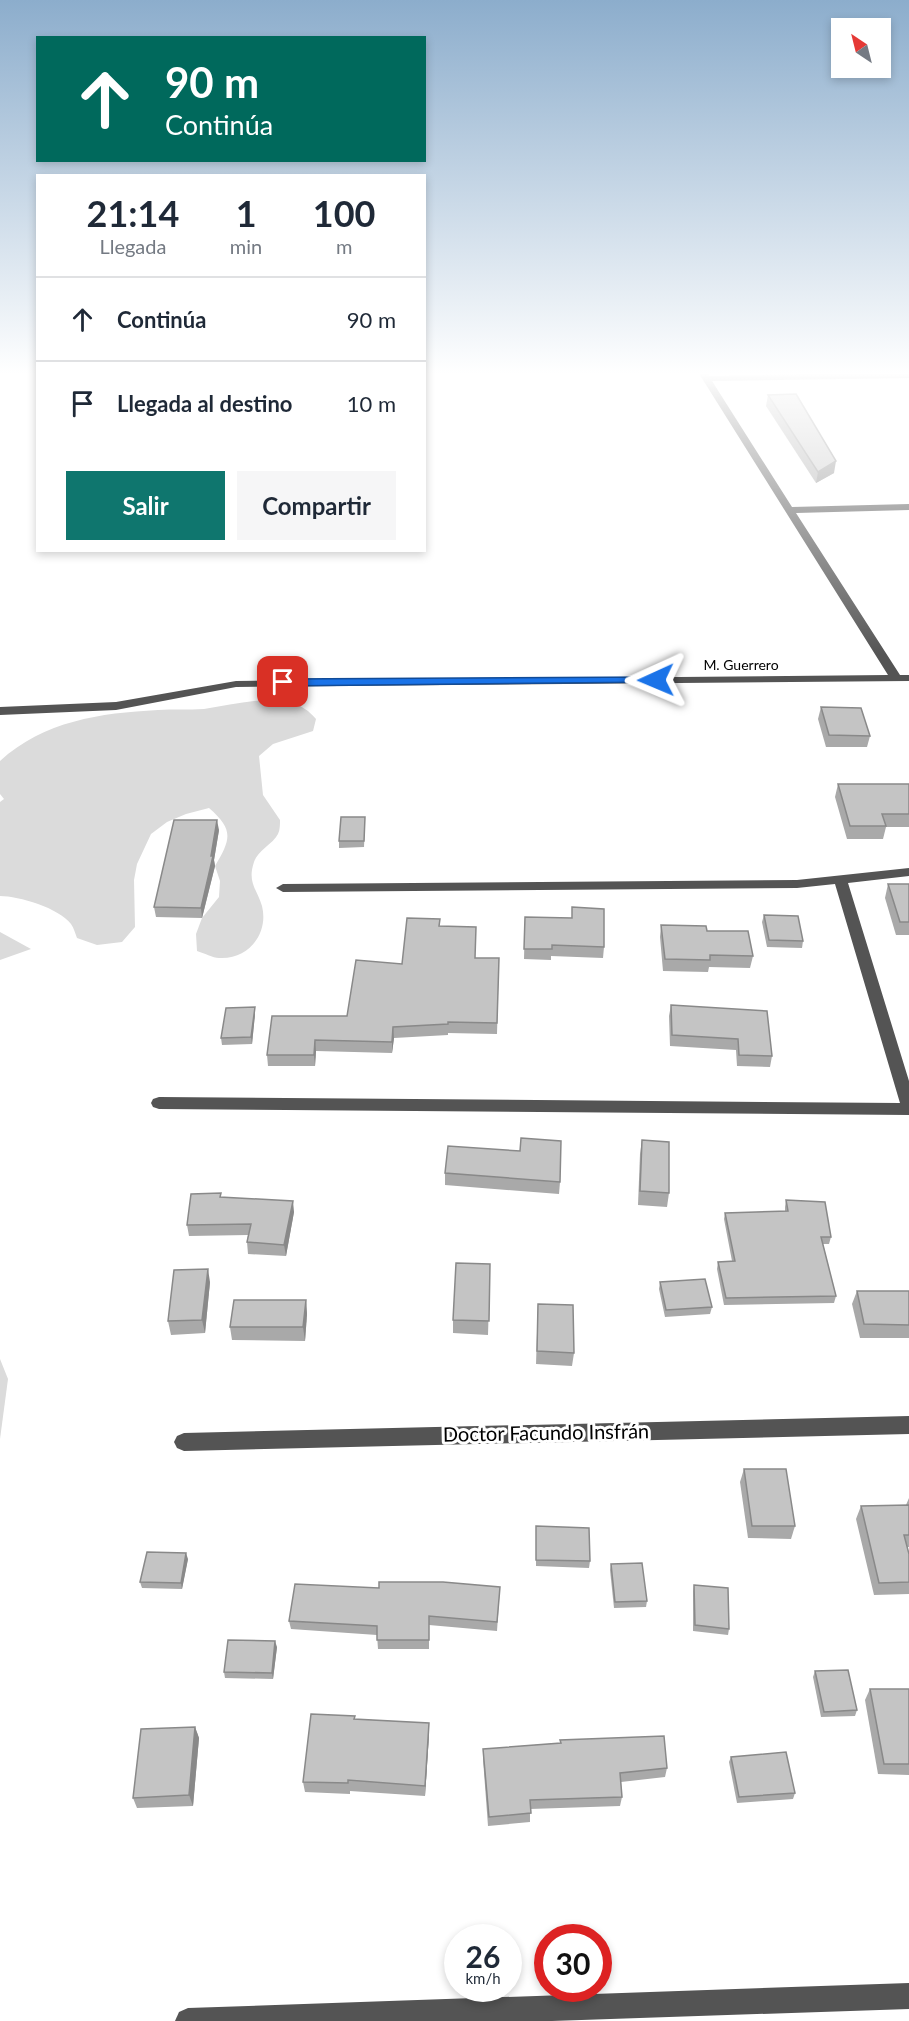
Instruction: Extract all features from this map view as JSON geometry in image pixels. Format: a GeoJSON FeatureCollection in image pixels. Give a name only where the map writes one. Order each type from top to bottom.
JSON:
{"type":"FeatureCollection","features":[{"type":"Feature","properties":{"kind":"street"},"geometry":{"type":"LineString","coordinates":[[761,466],[896,678]]}},
{"type":"Feature","properties":{"kind":"street"},"geometry":{"type":"LineString","coordinates":[[789,510],[909,507]]}},
{"type":"Feature","properties":{"kind":"street","name":"M. Guerrero"},"geometry":{"type":"LineString","coordinates":[[0,711],[116,706],[236,684],[909,678]]}},
{"type":"Feature","properties":{"kind":"street"},"geometry":{"type":"LineString","coordinates":[[283,888],[797,884],[909,872]]}},
{"type":"Feature","properties":{"kind":"street"},"geometry":{"type":"LineString","coordinates":[[159,1102],[909,1108],[840,879]]}},
{"type":"Feature","properties":{"kind":"street","name":"Doctor Facundo Insfrán"},"geometry":{"type":"LineString","coordinates":[[184,1442],[909,1425]]}},
{"type":"Feature","properties":{"kind":"street"},"geometry":{"type":"LineString","coordinates":[[188,2021],[909,1996]]}},
{"type":"Feature","properties":{"kind":"shaded area"},"geometry":{"type":"Polygon","coordinates":[[[267,700],[300,706],[316,719],[313,731],[273,744],[259,756],[263,795],[280,820],[280,825],[276,838],[259,854],[252,869],[252,881],[262,906],[263,916],[259,935],[247,950],[239,955],[219,958],[197,951],[196,934],[202,918],[219,897],[220,881],[215,866],[227,842],[223,823],[209,808],[167,822],[151,834],[137,864],[134,880],[135,927],[122,942],[97,945],[77,938],[71,924],[58,913],[28,901],[0,896],[0,802],[4,799],[0,794],[0,761],[17,747],[54,728],[94,717],[136,711],[204,709],[267,700]]]}},
{"type":"Feature","properties":{"kind":"shaded area"},"geometry":{"type":"Polygon","coordinates":[[[0,932],[31,949],[0,960],[0,932]]]}},
{"type":"Feature","properties":{"kind":"shaded area"},"geometry":{"type":"Polygon","coordinates":[[[0,1359],[8,1379],[0,1439],[0,1359]]]}},
{"type":"Feature","properties":{"kind":"building"},"geometry":{"type":"Polygon","coordinates":[[[814,466],[827,466],[818,472],[814,466]]]}},
{"type":"Feature","properties":{"kind":"building"},"geometry":{"type":"Polygon","coordinates":[[[821,707],[861,708],[870,736],[829,735],[821,707]]]}},
{"type":"Feature","properties":{"kind":"building"},"geometry":{"type":"Polygon","coordinates":[[[838,784],[909,784],[909,814],[882,814],[886,826],[850,826],[838,784]]]}},
{"type":"Feature","properties":{"kind":"building"},"geometry":{"type":"Polygon","coordinates":[[[341,817],[365,817],[364,841],[339,841],[341,817]]]}},
{"type":"Feature","properties":{"kind":"building"},"geometry":{"type":"Polygon","coordinates":[[[174,820],[217,820],[211,856],[213,856],[201,908],[154,907],[174,820]]]}},
{"type":"Feature","properties":{"kind":"building"},"geometry":{"type":"Polygon","coordinates":[[[888,884],[909,884],[909,922],[900,922],[888,884]]]}},
{"type":"Feature","properties":{"kind":"building"},"geometry":{"type":"Polygon","coordinates":[[[572,907],[604,909],[604,947],[552,945],[552,949],[524,949],[525,917],[572,918],[572,907]]]}},
{"type":"Feature","properties":{"kind":"building"},"geometry":{"type":"Polygon","coordinates":[[[764,915],[798,916],[803,941],[769,940],[764,915]]]}},
{"type":"Feature","properties":{"kind":"building"},"geometry":{"type":"Polygon","coordinates":[[[407,918],[440,919],[439,926],[476,927],[475,958],[499,958],[497,1023],[448,1022],[448,1024],[393,1027],[392,1042],[315,1040],[314,1055],[267,1055],[272,1016],[347,1016],[356,960],[402,964],[407,918]]]}},
{"type":"Feature","properties":{"kind":"building"},"geometry":{"type":"Polygon","coordinates":[[[661,925],[706,926],[707,931],[748,931],[753,956],[710,955],[710,960],[665,959],[661,925]]]}},
{"type":"Feature","properties":{"kind":"building"},"geometry":{"type":"Polygon","coordinates":[[[671,1005],[767,1011],[772,1056],[739,1055],[738,1039],[672,1035],[671,1005]]]}},
{"type":"Feature","properties":{"kind":"building"},"geometry":{"type":"Polygon","coordinates":[[[255,1007],[251,1037],[221,1038],[226,1008],[255,1007]]]}},
{"type":"Feature","properties":{"kind":"building"},"geometry":{"type":"Polygon","coordinates":[[[521,1138],[561,1141],[560,1182],[445,1173],[448,1146],[520,1151],[521,1138]]]}},
{"type":"Feature","properties":{"kind":"building"},"geometry":{"type":"Polygon","coordinates":[[[642,1140],[669,1142],[669,1193],[640,1191],[642,1140]]]}},
{"type":"Feature","properties":{"kind":"building"},"geometry":{"type":"Polygon","coordinates":[[[221,1193],[220,1197],[293,1201],[284,1245],[247,1242],[251,1224],[187,1225],[191,1194],[221,1193]]]}},
{"type":"Feature","properties":{"kind":"building"},"geometry":{"type":"Polygon","coordinates":[[[786,1200],[825,1202],[831,1237],[821,1237],[836,1296],[726,1298],[718,1262],[735,1261],[725,1213],[788,1211],[786,1200]]]}},
{"type":"Feature","properties":{"kind":"building"},"geometry":{"type":"Polygon","coordinates":[[[456,1263],[490,1264],[489,1321],[453,1320],[456,1263]]]}},
{"type":"Feature","properties":{"kind":"building"},"geometry":{"type":"Polygon","coordinates":[[[208,1269],[202,1320],[168,1321],[174,1270],[208,1269]]]}},
{"type":"Feature","properties":{"kind":"building"},"geometry":{"type":"Polygon","coordinates":[[[705,1279],[712,1307],[666,1310],[660,1282],[705,1279]]]}},
{"type":"Feature","properties":{"kind":"building"},"geometry":{"type":"Polygon","coordinates":[[[857,1291],[909,1291],[909,1325],[864,1324],[857,1291]]]}},
{"type":"Feature","properties":{"kind":"building"},"geometry":{"type":"Polygon","coordinates":[[[234,1300],[306,1300],[303,1327],[230,1327],[234,1300]]]}},
{"type":"Feature","properties":{"kind":"building"},"geometry":{"type":"Polygon","coordinates":[[[538,1304],[573,1305],[574,1353],[537,1351],[538,1304]]]}},
{"type":"Feature","properties":{"kind":"building"},"geometry":{"type":"Polygon","coordinates":[[[744,1469],[786,1469],[795,1526],[752,1526],[744,1469]]]}},
{"type":"Feature","properties":{"kind":"building"},"geometry":{"type":"Polygon","coordinates":[[[909,1505],[909,1535],[904,1535],[909,1554],[909,1582],[879,1583],[861,1506],[909,1505]]]}},
{"type":"Feature","properties":{"kind":"building"},"geometry":{"type":"Polygon","coordinates":[[[536,1526],[589,1528],[590,1561],[536,1560],[536,1526]]]}},
{"type":"Feature","properties":{"kind":"building"},"geometry":{"type":"Polygon","coordinates":[[[147,1552],[186,1553],[181,1583],[140,1582],[147,1552]]]}},
{"type":"Feature","properties":{"kind":"building"},"geometry":{"type":"Polygon","coordinates":[[[642,1563],[647,1601],[615,1602],[611,1564],[642,1563]]]}},
{"type":"Feature","properties":{"kind":"building"},"geometry":{"type":"Polygon","coordinates":[[[379,1582],[443,1582],[500,1587],[497,1622],[429,1616],[429,1640],[377,1640],[377,1626],[289,1621],[295,1584],[379,1588],[379,1582]]]}},
{"type":"Feature","properties":{"kind":"building"},"geometry":{"type":"Polygon","coordinates":[[[694,1585],[728,1588],[729,1629],[695,1625],[694,1585]]]}},
{"type":"Feature","properties":{"kind":"building"},"geometry":{"type":"Polygon","coordinates":[[[228,1640],[275,1641],[272,1673],[224,1672],[228,1640]]]}},
{"type":"Feature","properties":{"kind":"building"},"geometry":{"type":"Polygon","coordinates":[[[848,1670],[857,1710],[824,1712],[815,1671],[848,1670]]]}},
{"type":"Feature","properties":{"kind":"building"},"geometry":{"type":"Polygon","coordinates":[[[870,1689],[909,1689],[909,1764],[884,1764],[870,1689]]]}},
{"type":"Feature","properties":{"kind":"building"},"geometry":{"type":"Polygon","coordinates":[[[311,1714],[429,1723],[425,1786],[348,1780],[348,1783],[303,1782],[311,1714]]]}},
{"type":"Feature","properties":{"kind":"building"},"geometry":{"type":"Polygon","coordinates":[[[195,1727],[189,1795],[133,1798],[141,1729],[195,1727]]]}},
{"type":"Feature","properties":{"kind":"building"},"geometry":{"type":"Polygon","coordinates":[[[664,1736],[667,1768],[620,1773],[622,1797],[530,1800],[531,1813],[489,1817],[483,1749],[561,1743],[560,1740],[664,1736]]]}},
{"type":"Feature","properties":{"kind":"building"},"geometry":{"type":"Polygon","coordinates":[[[786,1752],[795,1793],[739,1797],[731,1757],[786,1752]]]}},
{"type":"Feature","properties":{"kind":"route"},"geometry":{"type":"LineString","coordinates":[[283,682],[656,680]]}}]}
